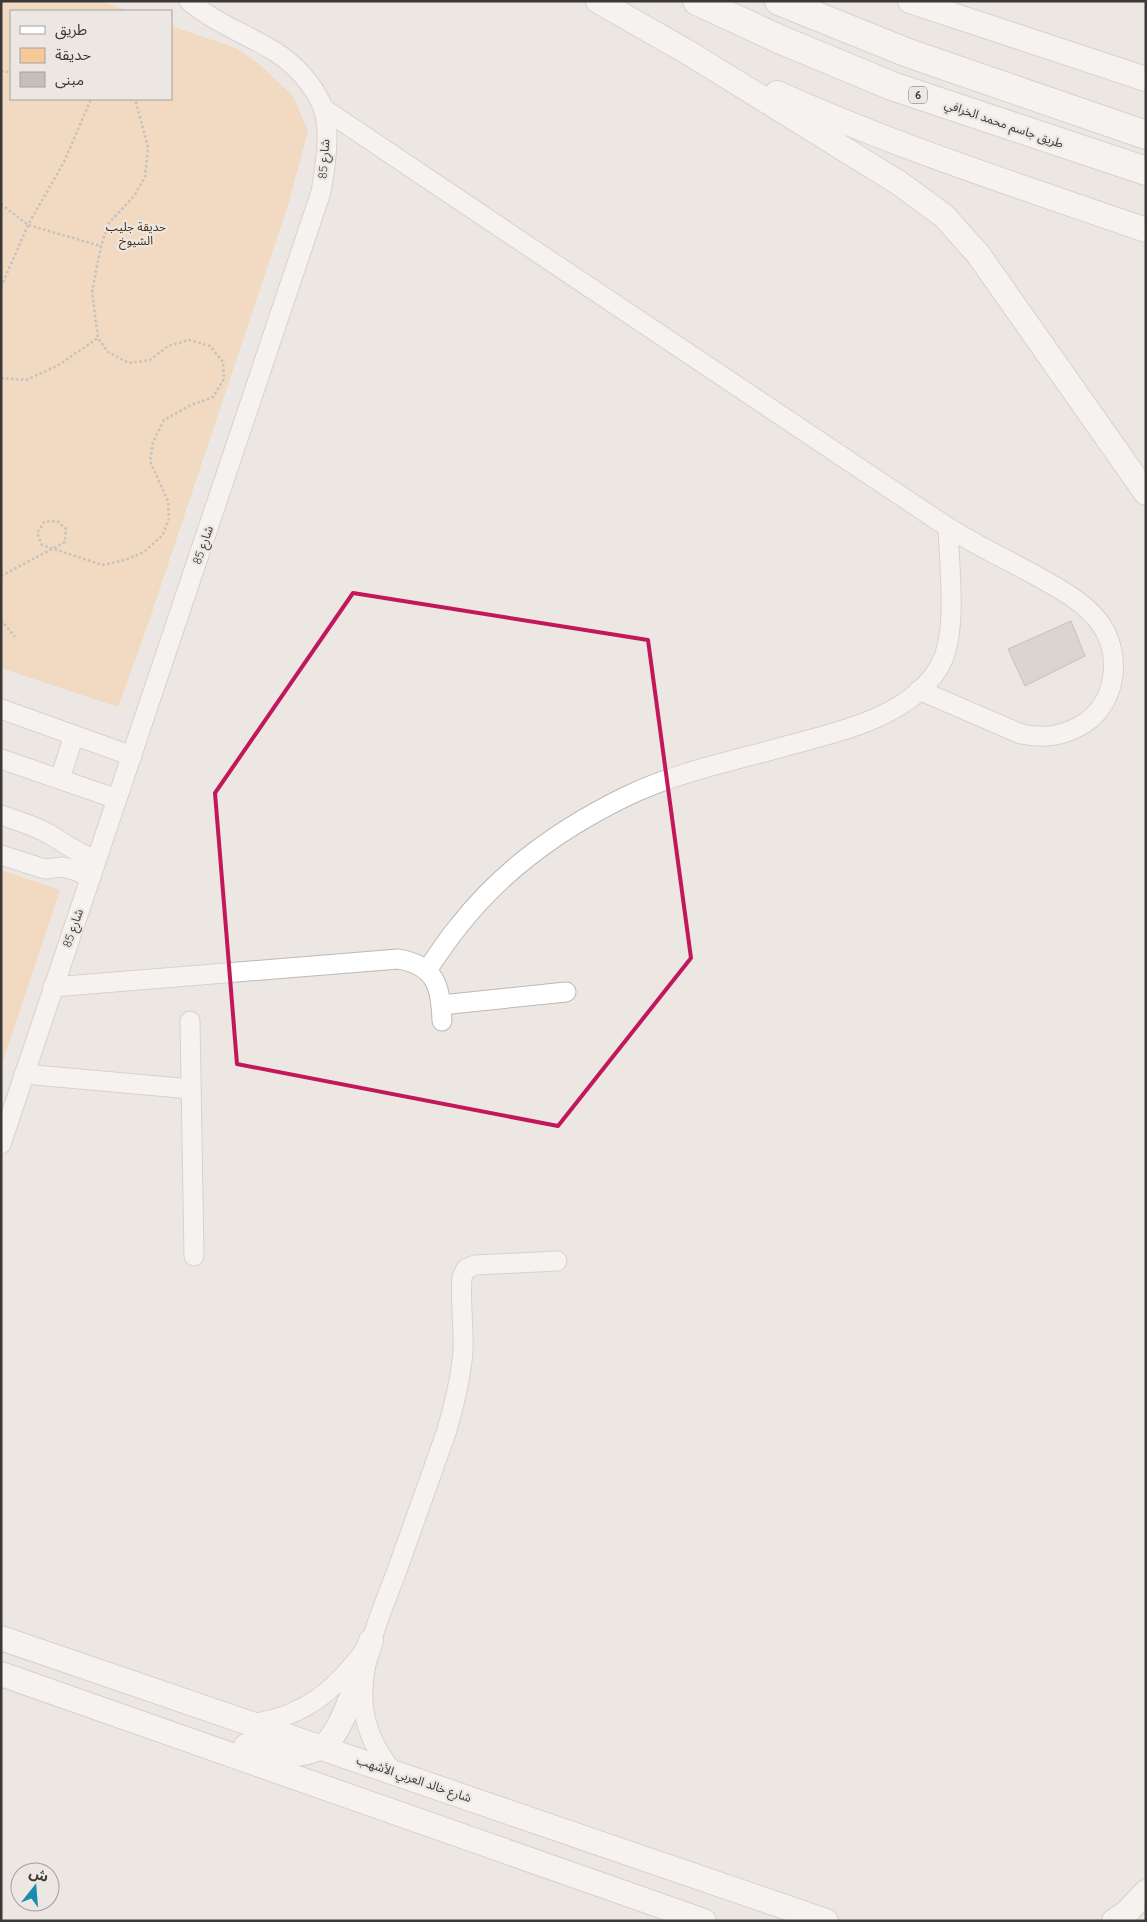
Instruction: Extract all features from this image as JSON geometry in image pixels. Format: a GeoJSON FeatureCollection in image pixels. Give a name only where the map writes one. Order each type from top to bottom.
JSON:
{"type":"FeatureCollection","features":[{"type":"Feature","properties":{"kind":"highway","name":"طريق جاسم محمد الخرافي"},"geometry":{"type":"LineString","coordinates":[[697,1],[778,39],[892,86],[1146,171]]}},
{"type":"Feature","properties":{"kind":"highway"},"geometry":{"type":"LineString","coordinates":[[779,1],[908,53],[1146,135]]}},
{"type":"Feature","properties":{"kind":"main road"},"geometry":{"type":"LineString","coordinates":[[598,1],[689,53],[899,183],[944,216],[978,254],[1146,493]]}},
{"type":"Feature","properties":{"kind":"main road"},"geometry":{"type":"LineString","coordinates":[[910,1],[1146,79]]}},
{"type":"Feature","properties":{"kind":"main road"},"geometry":{"type":"LineString","coordinates":[[689,53],[818,111],[915,149],[1146,230]]}},
{"type":"Feature","properties":{"kind":"main road","name":"شارع خالد العربي الأشهب"},"geometry":{"type":"LineString","coordinates":[[1,1638],[826,1921]]}},
{"type":"Feature","properties":{"kind":"main road"},"geometry":{"type":"LineString","coordinates":[[108,1712],[178,1724],[264,1752],[286,1755],[321,1747],[333,1736],[341,1722],[371,1641]]}},
{"type":"Feature","properties":{"kind":"main road"},"geometry":{"type":"LineString","coordinates":[[1,1674],[704,1921]]}},
{"type":"Feature","properties":{"kind":"main road"},"geometry":{"type":"LineString","coordinates":[[1114,1921],[1127,1912],[1146,1892]]}},
{"type":"Feature","properties":{"kind":"street","name":"شارع 85"},"geometry":{"type":"LineString","coordinates":[[2,1139],[314,218],[326,164],[324,109],[312,87],[295,67],[275,52],[231,29],[189,1]]}},
{"type":"Feature","properties":{"kind":"street"},"geometry":{"type":"LineString","coordinates":[[324,109],[948,528],[1048,582],[1082,606],[1099,622],[1108,638],[1113,655],[1113,673],[1109,691],[1101,706],[1089,720],[1074,730],[1057,736],[1039,738],[1021,734],[919,690]]}},
{"type":"Feature","properties":{"kind":"street"},"geometry":{"type":"LineString","coordinates":[[427,970],[458,926],[494,887],[534,852],[579,821],[628,796],[679,775],[860,726],[892,711],[919,690],[938,669],[949,642],[951,612],[948,528]]}},
{"type":"Feature","properties":{"kind":"street"},"geometry":{"type":"LineString","coordinates":[[1,709],[132,756]]}},
{"type":"Feature","properties":{"kind":"street"},"geometry":{"type":"LineString","coordinates":[[60,779],[74,735]]}},
{"type":"Feature","properties":{"kind":"street"},"geometry":{"type":"LineString","coordinates":[[1,759],[117,799]]}},
{"type":"Feature","properties":{"kind":"street"},"geometry":{"type":"LineString","coordinates":[[1,815],[50,834],[79,854],[93,868]]}},
{"type":"Feature","properties":{"kind":"street"},"geometry":{"type":"LineString","coordinates":[[50,868],[56,855],[59,841]]}},
{"type":"Feature","properties":{"kind":"street"},"geometry":{"type":"LineString","coordinates":[[1,855],[45,869],[63,867],[74,870],[93,868]]}},
{"type":"Feature","properties":{"kind":"street"},"geometry":{"type":"LineString","coordinates":[[53,987],[398,959],[414,962],[427,970],[435,979],[440,990],[442,1013],[566,992]]}},
{"type":"Feature","properties":{"kind":"street"},"geometry":{"type":"LineString","coordinates":[[190,1021],[194,1256]]}},
{"type":"Feature","properties":{"kind":"street"},"geometry":{"type":"LineString","coordinates":[[24,1074],[191,1089]]}},
{"type":"Feature","properties":{"kind":"street"},"geometry":{"type":"LineString","coordinates":[[393,1772],[375,1746],[364,1716],[363,1684],[371,1641],[446,1433],[455,1402],[463,1349],[462,1281],[464,1273],[475,1265],[557,1261]]}},
{"type":"Feature","properties":{"kind":"street"},"geometry":{"type":"LineString","coordinates":[[252,1724],[288,1716],[303,1709],[336,1683],[356,1662],[371,1641]]}},
{"type":"Feature","properties":{"kind":"path"},"geometry":{"type":"LineString","coordinates":[[1,287],[28,225],[64,162],[90,100]]}},
{"type":"Feature","properties":{"kind":"path"},"geometry":{"type":"LineString","coordinates":[[1,576],[54,549],[65,542],[66,529],[57,520],[44,522],[38,533],[42,545],[54,549],[102,565],[125,560],[144,552],[163,535],[169,518],[168,501],[150,461],[153,442],[164,420],[213,397],[224,379],[223,362],[210,346],[188,340],[168,346],[150,360],[129,363],[108,352],[98,338],[92,292],[101,246],[109,223],[134,196],[145,177],[148,147],[135,100]]}},
{"type":"Feature","properties":{"kind":"path"},"geometry":{"type":"LineString","coordinates":[[1,204],[28,225],[101,246]]}},
{"type":"Feature","properties":{"kind":"path"},"geometry":{"type":"LineString","coordinates":[[1,378],[26,380],[57,366],[98,338]]}},
{"type":"Feature","properties":{"kind":"path"},"geometry":{"type":"LineString","coordinates":[[1,620],[15,637]]}},
{"type":"Feature","properties":{"kind":"highlighted area"},"geometry":{"type":"Polygon","coordinates":[[[353,593],[648,640],[691,958],[558,1126],[237,1064],[215,793],[353,593]]]}},
{"type":"Feature","properties":{"kind":"green space","name":"حديقة جليب الشيوخ"},"geometry":{"type":"Polygon","coordinates":[[[1,1],[100,1],[126,10],[10,10],[10,100],[172,100],[172,26],[236,48],[259,64],[293,96],[308,131],[289,202],[146,630],[118,707],[1,668],[1,1]]]}},
{"type":"Feature","properties":{"kind":"green space"},"geometry":{"type":"Polygon","coordinates":[[[1,870],[60,890],[1,1067],[1,870]]]}},
{"type":"Feature","properties":{"kind":"building"},"geometry":{"type":"Polygon","coordinates":[[[1071,621],[1085,656],[1025,686],[1008,649],[1071,621]]]}}]}
